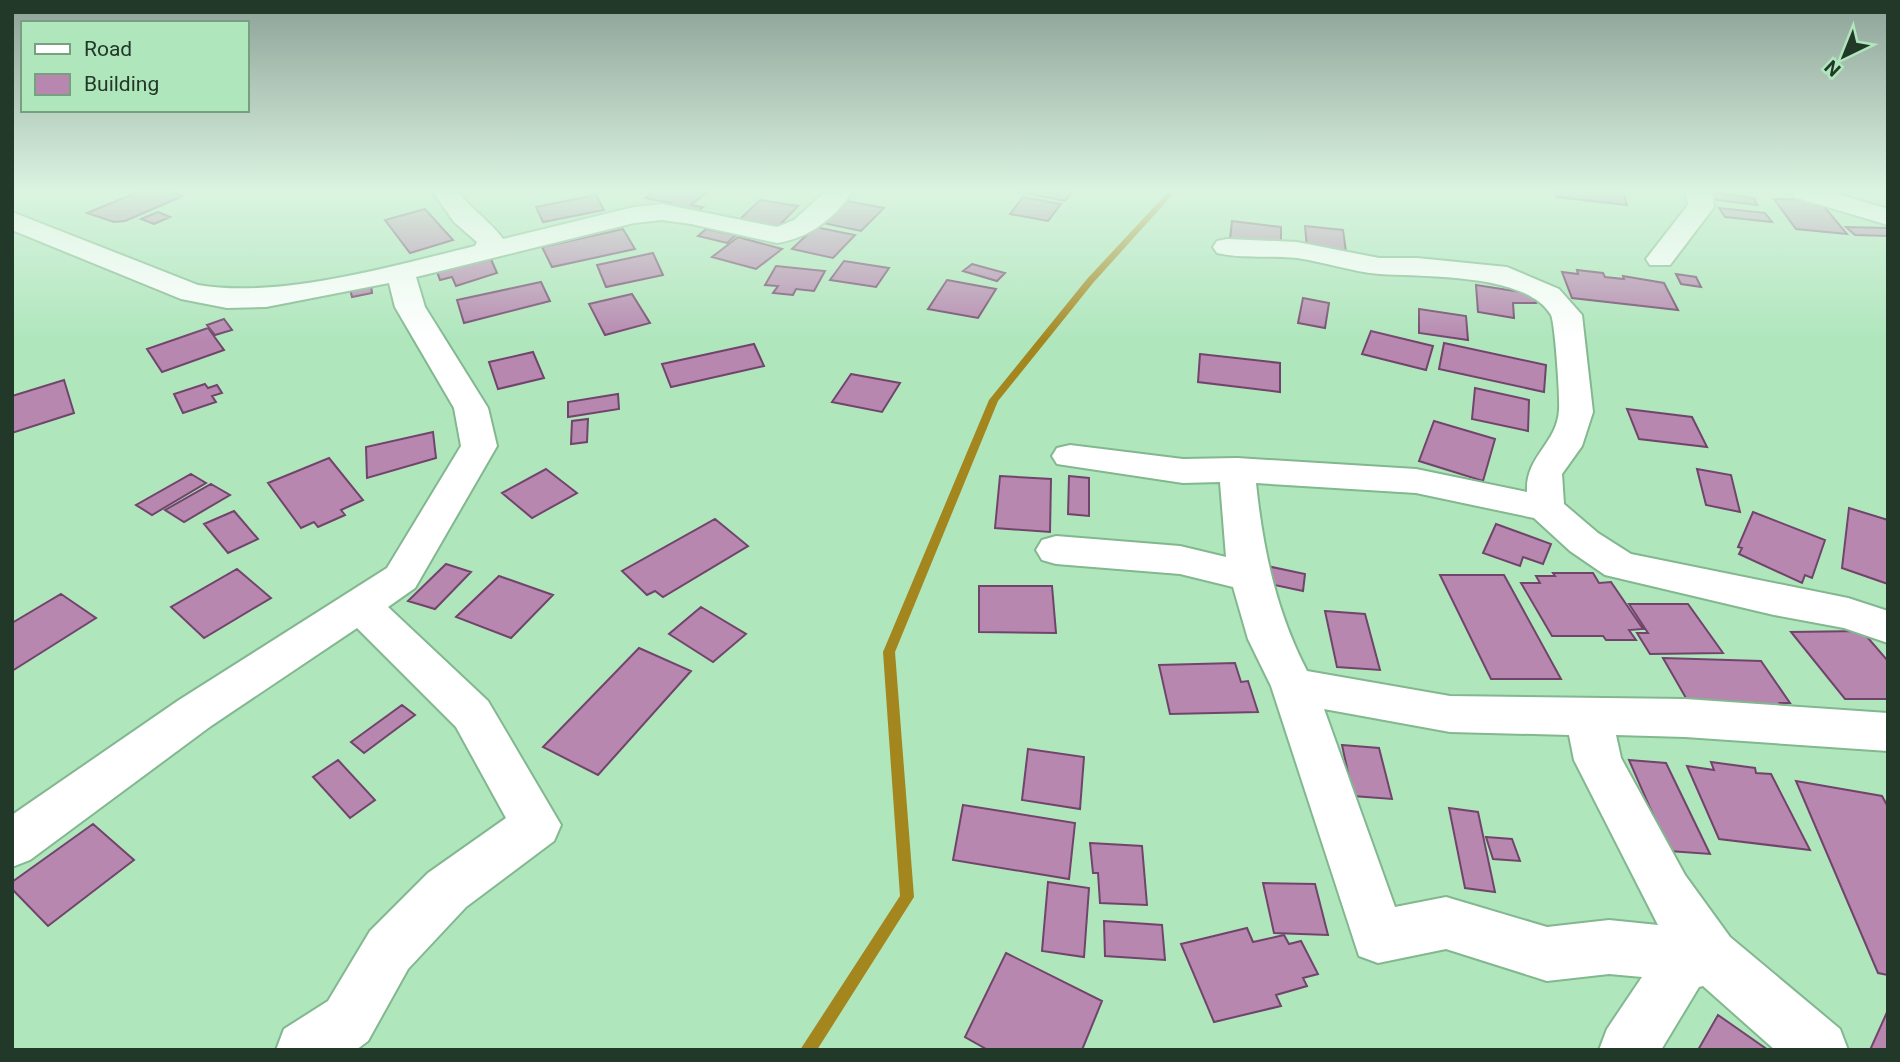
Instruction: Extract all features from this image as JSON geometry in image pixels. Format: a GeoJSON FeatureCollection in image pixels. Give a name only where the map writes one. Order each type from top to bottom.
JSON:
{"type":"FeatureCollection","features":[{"type":"Feature","properties":{"kind":"street"},"geometry":{"type":"LineString","coordinates":[[58,242],[191,293],[227,299],[266,298],[401,272],[522,242]]}},
{"type":"Feature","properties":{"kind":"street"},"geometry":{"type":"LineString","coordinates":[[486,250],[491,242]]}},
{"type":"Feature","properties":{"kind":"street"},"geometry":{"type":"LineString","coordinates":[[1660,259],[1672,242]]}},
{"type":"Feature","properties":{"kind":"street"},"geometry":{"type":"LineString","coordinates":[[1227,247],[1297,250],[1379,265],[1418,266],[1507,276],[1549,295],[1567,316],[1576,412],[1564,446],[1544,473],[1546,508]]}},
{"type":"Feature","properties":{"kind":"street"},"geometry":{"type":"LineString","coordinates":[[12,844],[195,713],[401,578],[479,446],[471,408],[410,307],[401,272]]}},
{"type":"Feature","properties":{"kind":"street"},"geometry":{"type":"LineString","coordinates":[[1070,456],[1183,471],[1237,470],[1416,481],[1546,508],[1584,542],[1619,565],[1774,600],[1848,613],[1888,627]]}},
{"type":"Feature","properties":{"kind":"street"},"geometry":{"type":"LineString","coordinates":[[1237,470],[1242,492],[1243,541],[1250,577],[1269,639],[1293,686],[1378,937],[1447,923],[1547,954],[1609,947],[1711,956]]}},
{"type":"Feature","properties":{"kind":"street"},"geometry":{"type":"LineString","coordinates":[[1056,550],[1180,560],[1250,577]]}},
{"type":"Feature","properties":{"kind":"street"},"geometry":{"type":"LineString","coordinates":[[305,1050],[348,1021],[389,950],[447,890],[537,825],[472,714],[360,605]]}},
{"type":"Feature","properties":{"kind":"street"},"geometry":{"type":"LineString","coordinates":[[1293,686],[1450,714],[1698,719],[1888,732]]}},
{"type":"Feature","properties":{"kind":"street"},"geometry":{"type":"LineString","coordinates":[[1588,716],[1598,760],[1666,892],[1711,956],[1819,1050]]}},
{"type":"Feature","properties":{"kind":"street"},"geometry":{"type":"LineString","coordinates":[[1628,1050],[1680,967],[1711,956]]}},
{"type":"Feature","properties":{"kind":"building"},"geometry":{"type":"Polygon","coordinates":[[[401,242],[448,242],[410,253],[401,242]]]}},
{"type":"Feature","properties":{"kind":"building"},"geometry":{"type":"Polygon","coordinates":[[[566,242],[631,242],[635,249],[552,267],[542,247],[566,242]]]}},
{"type":"Feature","properties":{"kind":"building"},"geometry":{"type":"Polygon","coordinates":[[[732,242],[755,242],[782,249],[756,269],[712,257],[732,242]]]}},
{"type":"Feature","properties":{"kind":"building"},"geometry":{"type":"Polygon","coordinates":[[[800,242],[849,242],[833,258],[792,249],[800,242]]]}},
{"type":"Feature","properties":{"kind":"building"},"geometry":{"type":"Polygon","coordinates":[[[1306,242],[1345,242],[1346,252],[1307,248],[1306,242]]]}},
{"type":"Feature","properties":{"kind":"building"},"geometry":{"type":"Polygon","coordinates":[[[653,253],[663,275],[606,287],[597,265],[653,253]]]}},
{"type":"Feature","properties":{"kind":"building"},"geometry":{"type":"Polygon","coordinates":[[[490,257],[497,273],[456,286],[452,277],[440,280],[436,269],[490,257]]]}},
{"type":"Feature","properties":{"kind":"building"},"geometry":{"type":"Polygon","coordinates":[[[844,261],[889,268],[876,287],[830,280],[844,261]]]}},
{"type":"Feature","properties":{"kind":"building"},"geometry":{"type":"Polygon","coordinates":[[[972,264],[1005,273],[997,281],[963,271],[972,264]]]}},
{"type":"Feature","properties":{"kind":"building"},"geometry":{"type":"Polygon","coordinates":[[[776,266],[825,271],[814,291],[796,289],[793,295],[773,293],[778,286],[765,285],[776,266]]]}},
{"type":"Feature","properties":{"kind":"building"},"geometry":{"type":"Polygon","coordinates":[[[1577,270],[1603,273],[1605,277],[1624,279],[1623,276],[1664,283],[1678,310],[1572,298],[1562,272],[1578,274],[1577,270]]]}},
{"type":"Feature","properties":{"kind":"building"},"geometry":{"type":"Polygon","coordinates":[[[1676,274],[1696,277],[1701,287],[1681,284],[1676,274]]]}},
{"type":"Feature","properties":{"kind":"building"},"geometry":{"type":"Polygon","coordinates":[[[947,280],[996,289],[978,318],[928,309],[947,280]]]}},
{"type":"Feature","properties":{"kind":"building"},"geometry":{"type":"Polygon","coordinates":[[[541,282],[550,301],[464,323],[457,300],[541,282]]]}},
{"type":"Feature","properties":{"kind":"building"},"geometry":{"type":"Polygon","coordinates":[[[371,285],[372,293],[352,297],[350,289],[371,285]]]}},
{"type":"Feature","properties":{"kind":"building"},"geometry":{"type":"Polygon","coordinates":[[[1476,285],[1534,294],[1536,303],[1513,303],[1514,318],[1478,312],[1476,285]]]}},
{"type":"Feature","properties":{"kind":"building"},"geometry":{"type":"Polygon","coordinates":[[[632,294],[650,323],[605,335],[589,304],[632,294]]]}},
{"type":"Feature","properties":{"kind":"building"},"geometry":{"type":"Polygon","coordinates":[[[1303,298],[1329,303],[1325,328],[1298,323],[1303,298]]]}},
{"type":"Feature","properties":{"kind":"building"},"geometry":{"type":"Polygon","coordinates":[[[1419,309],[1466,316],[1468,340],[1419,333],[1419,309]]]}},
{"type":"Feature","properties":{"kind":"building"},"geometry":{"type":"Polygon","coordinates":[[[224,319],[232,330],[215,335],[207,325],[224,319]]]}},
{"type":"Feature","properties":{"kind":"building"},"geometry":{"type":"Polygon","coordinates":[[[208,328],[224,350],[162,372],[147,349],[208,328]]]}},
{"type":"Feature","properties":{"kind":"building"},"geometry":{"type":"Polygon","coordinates":[[[1371,331],[1433,346],[1426,370],[1362,354],[1371,331]]]}},
{"type":"Feature","properties":{"kind":"building"},"geometry":{"type":"Polygon","coordinates":[[[1444,343],[1546,365],[1544,392],[1439,369],[1444,343]]]}},
{"type":"Feature","properties":{"kind":"building"},"geometry":{"type":"Polygon","coordinates":[[[754,344],[764,366],[671,387],[662,364],[754,344]]]}},
{"type":"Feature","properties":{"kind":"building"},"geometry":{"type":"Polygon","coordinates":[[[533,352],[544,378],[498,389],[489,362],[533,352]]]}},
{"type":"Feature","properties":{"kind":"building"},"geometry":{"type":"Polygon","coordinates":[[[1200,354],[1280,363],[1280,392],[1198,382],[1200,354]]]}},
{"type":"Feature","properties":{"kind":"building"},"geometry":{"type":"Polygon","coordinates":[[[851,374],[900,383],[882,412],[832,402],[851,374]]]}},
{"type":"Feature","properties":{"kind":"building"},"geometry":{"type":"Polygon","coordinates":[[[64,380],[74,413],[12,433],[12,396],[64,380]]]}},
{"type":"Feature","properties":{"kind":"building"},"geometry":{"type":"Polygon","coordinates":[[[205,384],[208,388],[217,385],[222,393],[212,396],[216,402],[183,413],[174,394],[205,384]]]}},
{"type":"Feature","properties":{"kind":"building"},"geometry":{"type":"Polygon","coordinates":[[[1475,388],[1529,400],[1528,431],[1472,419],[1475,388]]]}},
{"type":"Feature","properties":{"kind":"building"},"geometry":{"type":"Polygon","coordinates":[[[618,394],[619,409],[568,417],[568,402],[618,394]]]}},
{"type":"Feature","properties":{"kind":"building"},"geometry":{"type":"Polygon","coordinates":[[[1627,409],[1692,417],[1707,447],[1639,439],[1627,409]]]}},
{"type":"Feature","properties":{"kind":"building"},"geometry":{"type":"Polygon","coordinates":[[[588,419],[587,442],[571,444],[572,421],[588,419]]]}},
{"type":"Feature","properties":{"kind":"building"},"geometry":{"type":"Polygon","coordinates":[[[1434,421],[1495,439],[1483,481],[1419,461],[1434,421]]]}},
{"type":"Feature","properties":{"kind":"building"},"geometry":{"type":"Polygon","coordinates":[[[433,432],[436,458],[367,478],[366,447],[433,432]]]}},
{"type":"Feature","properties":{"kind":"building"},"geometry":{"type":"Polygon","coordinates":[[[329,458],[363,500],[341,510],[345,515],[318,527],[314,522],[301,528],[268,483],[329,458]]]}},
{"type":"Feature","properties":{"kind":"building"},"geometry":{"type":"Polygon","coordinates":[[[546,469],[577,493],[532,518],[502,493],[546,469]]]}},
{"type":"Feature","properties":{"kind":"building"},"geometry":{"type":"Polygon","coordinates":[[[1697,469],[1731,475],[1740,512],[1706,505],[1697,469]]]}},
{"type":"Feature","properties":{"kind":"building"},"geometry":{"type":"Polygon","coordinates":[[[191,474],[206,483],[152,515],[136,505],[191,474]]]}},
{"type":"Feature","properties":{"kind":"building"},"geometry":{"type":"Polygon","coordinates":[[[1000,476],[1051,479],[1050,532],[995,528],[1000,476]]]}},
{"type":"Feature","properties":{"kind":"building"},"geometry":{"type":"Polygon","coordinates":[[[1069,476],[1089,478],[1089,516],[1068,514],[1069,476]]]}},
{"type":"Feature","properties":{"kind":"building"},"geometry":{"type":"Polygon","coordinates":[[[211,484],[230,495],[184,522],[165,510],[211,484]]]}},
{"type":"Feature","properties":{"kind":"building"},"geometry":{"type":"Polygon","coordinates":[[[1849,508],[1888,520],[1888,584],[1842,568],[1849,508]]]}},
{"type":"Feature","properties":{"kind":"building"},"geometry":{"type":"Polygon","coordinates":[[[234,511],[258,539],[228,553],[204,524],[234,511]]]}},
{"type":"Feature","properties":{"kind":"building"},"geometry":{"type":"Polygon","coordinates":[[[1753,512],[1825,540],[1812,578],[1805,575],[1802,583],[1739,554],[1742,548],[1738,547],[1753,512]]]}},
{"type":"Feature","properties":{"kind":"building"},"geometry":{"type":"Polygon","coordinates":[[[715,519],[748,546],[663,597],[655,591],[647,595],[622,571],[715,519]]]}},
{"type":"Feature","properties":{"kind":"building"},"geometry":{"type":"Polygon","coordinates":[[[1496,524],[1551,544],[1543,564],[1523,557],[1520,566],[1483,553],[1496,524]]]}},
{"type":"Feature","properties":{"kind":"building"},"geometry":{"type":"Polygon","coordinates":[[[446,564],[471,572],[435,609],[408,601],[446,564]]]}},
{"type":"Feature","properties":{"kind":"building"},"geometry":{"type":"Polygon","coordinates":[[[1267,566],[1305,574],[1303,591],[1265,583],[1267,566]]]}},
{"type":"Feature","properties":{"kind":"building"},"geometry":{"type":"Polygon","coordinates":[[[237,569],[271,598],[204,638],[171,607],[237,569]]]}},
{"type":"Feature","properties":{"kind":"building"},"geometry":{"type":"Polygon","coordinates":[[[1553,573],[1593,573],[1599,583],[1611,582],[1643,629],[1629,630],[1636,640],[1606,640],[1603,636],[1552,636],[1521,583],[1540,583],[1536,576],[1555,576],[1553,573]]]}},
{"type":"Feature","properties":{"kind":"building"},"geometry":{"type":"Polygon","coordinates":[[[1440,575],[1504,575],[1561,679],[1491,679],[1440,575]]]}},
{"type":"Feature","properties":{"kind":"building"},"geometry":{"type":"Polygon","coordinates":[[[499,576],[553,595],[511,638],[456,617],[499,576]]]}},
{"type":"Feature","properties":{"kind":"building"},"geometry":{"type":"Polygon","coordinates":[[[979,586],[1052,586],[1056,633],[979,632],[979,586]]]}},
{"type":"Feature","properties":{"kind":"building"},"geometry":{"type":"Polygon","coordinates":[[[61,594],[96,618],[12,671],[12,623],[61,594]]]}},
{"type":"Feature","properties":{"kind":"building"},"geometry":{"type":"Polygon","coordinates":[[[1629,604],[1688,604],[1723,653],[1650,654],[1637,633],[1648,633],[1629,604]]]}},
{"type":"Feature","properties":{"kind":"building"},"geometry":{"type":"Polygon","coordinates":[[[701,607],[746,634],[713,662],[669,634],[701,607]]]}},
{"type":"Feature","properties":{"kind":"building"},"geometry":{"type":"Polygon","coordinates":[[[1325,611],[1365,614],[1380,670],[1337,667],[1325,611]]]}},
{"type":"Feature","properties":{"kind":"building"},"geometry":{"type":"Polygon","coordinates":[[[1862,631],[1888,661],[1888,699],[1845,699],[1791,632],[1862,631]]]}},
{"type":"Feature","properties":{"kind":"building"},"geometry":{"type":"Polygon","coordinates":[[[639,648],[691,671],[598,775],[543,747],[639,648]]]}},
{"type":"Feature","properties":{"kind":"building"},"geometry":{"type":"Polygon","coordinates":[[[1663,658],[1761,661],[1790,703],[1780,703],[1785,708],[1690,705],[1663,658]]]}},
{"type":"Feature","properties":{"kind":"building"},"geometry":{"type":"Polygon","coordinates":[[[1235,663],[1241,682],[1248,681],[1258,712],[1170,714],[1159,665],[1235,663]]]}},
{"type":"Feature","properties":{"kind":"building"},"geometry":{"type":"Polygon","coordinates":[[[402,705],[415,715],[364,753],[351,742],[402,705]]]}},
{"type":"Feature","properties":{"kind":"building"},"geometry":{"type":"Polygon","coordinates":[[[1342,745],[1379,748],[1392,799],[1353,796],[1342,745]]]}},
{"type":"Feature","properties":{"kind":"building"},"geometry":{"type":"Polygon","coordinates":[[[1028,749],[1084,757],[1080,809],[1022,800],[1028,749]]]}},
{"type":"Feature","properties":{"kind":"building"},"geometry":{"type":"Polygon","coordinates":[[[338,760],[375,800],[350,818],[313,777],[338,760]]]}},
{"type":"Feature","properties":{"kind":"building"},"geometry":{"type":"Polygon","coordinates":[[[1629,760],[1666,763],[1710,854],[1669,851],[1629,760]]]}},
{"type":"Feature","properties":{"kind":"building"},"geometry":{"type":"Polygon","coordinates":[[[1711,762],[1755,768],[1756,773],[1771,774],[1810,850],[1719,839],[1687,766],[1714,770],[1711,762]]]}},
{"type":"Feature","properties":{"kind":"building"},"geometry":{"type":"Polygon","coordinates":[[[1796,781],[1882,796],[1888,807],[1888,975],[1878,973],[1796,781]]]}},
{"type":"Feature","properties":{"kind":"building"},"geometry":{"type":"Polygon","coordinates":[[[963,805],[1075,823],[1069,879],[953,860],[963,805]]]}},
{"type":"Feature","properties":{"kind":"building"},"geometry":{"type":"Polygon","coordinates":[[[1449,808],[1478,812],[1495,892],[1465,888],[1449,808]]]}},
{"type":"Feature","properties":{"kind":"building"},"geometry":{"type":"Polygon","coordinates":[[[93,824],[134,860],[48,926],[12,889],[12,882],[93,824]]]}},
{"type":"Feature","properties":{"kind":"building"},"geometry":{"type":"Polygon","coordinates":[[[1486,837],[1512,839],[1520,861],[1493,859],[1486,837]]]}},
{"type":"Feature","properties":{"kind":"building"},"geometry":{"type":"Polygon","coordinates":[[[1090,843],[1142,846],[1147,905],[1100,903],[1098,873],[1093,873],[1090,843]]]}},
{"type":"Feature","properties":{"kind":"building"},"geometry":{"type":"Polygon","coordinates":[[[1048,882],[1089,888],[1084,957],[1042,951],[1048,882]]]}},
{"type":"Feature","properties":{"kind":"building"},"geometry":{"type":"Polygon","coordinates":[[[1263,883],[1315,884],[1328,935],[1274,933],[1263,883]]]}},
{"type":"Feature","properties":{"kind":"building"},"geometry":{"type":"Polygon","coordinates":[[[1104,921],[1162,925],[1165,960],[1105,956],[1104,921]]]}},
{"type":"Feature","properties":{"kind":"building"},"geometry":{"type":"Polygon","coordinates":[[[1247,928],[1253,942],[1284,935],[1289,944],[1301,941],[1318,974],[1303,978],[1307,986],[1276,995],[1281,1006],[1214,1022],[1181,944],[1247,928]]]}},
{"type":"Feature","properties":{"kind":"building"},"geometry":{"type":"Polygon","coordinates":[[[1006,953],[1102,1001],[1082,1050],[988,1050],[965,1037],[1006,953]]]}},
{"type":"Feature","properties":{"kind":"building"},"geometry":{"type":"Polygon","coordinates":[[[1888,1010],[1888,1050],[1870,1050],[1888,1010]]]}},
{"type":"Feature","properties":{"kind":"building"},"geometry":{"type":"Polygon","coordinates":[[[1718,1015],[1768,1050],[1698,1050],[1718,1015]]]}},
{"type":"Feature","properties":{"kind":"waterway"},"geometry":{"type":"LineString","coordinates":[[808,1050],[907,897],[889,652],[994,400],[1090,281],[1126,242]]}}]}
